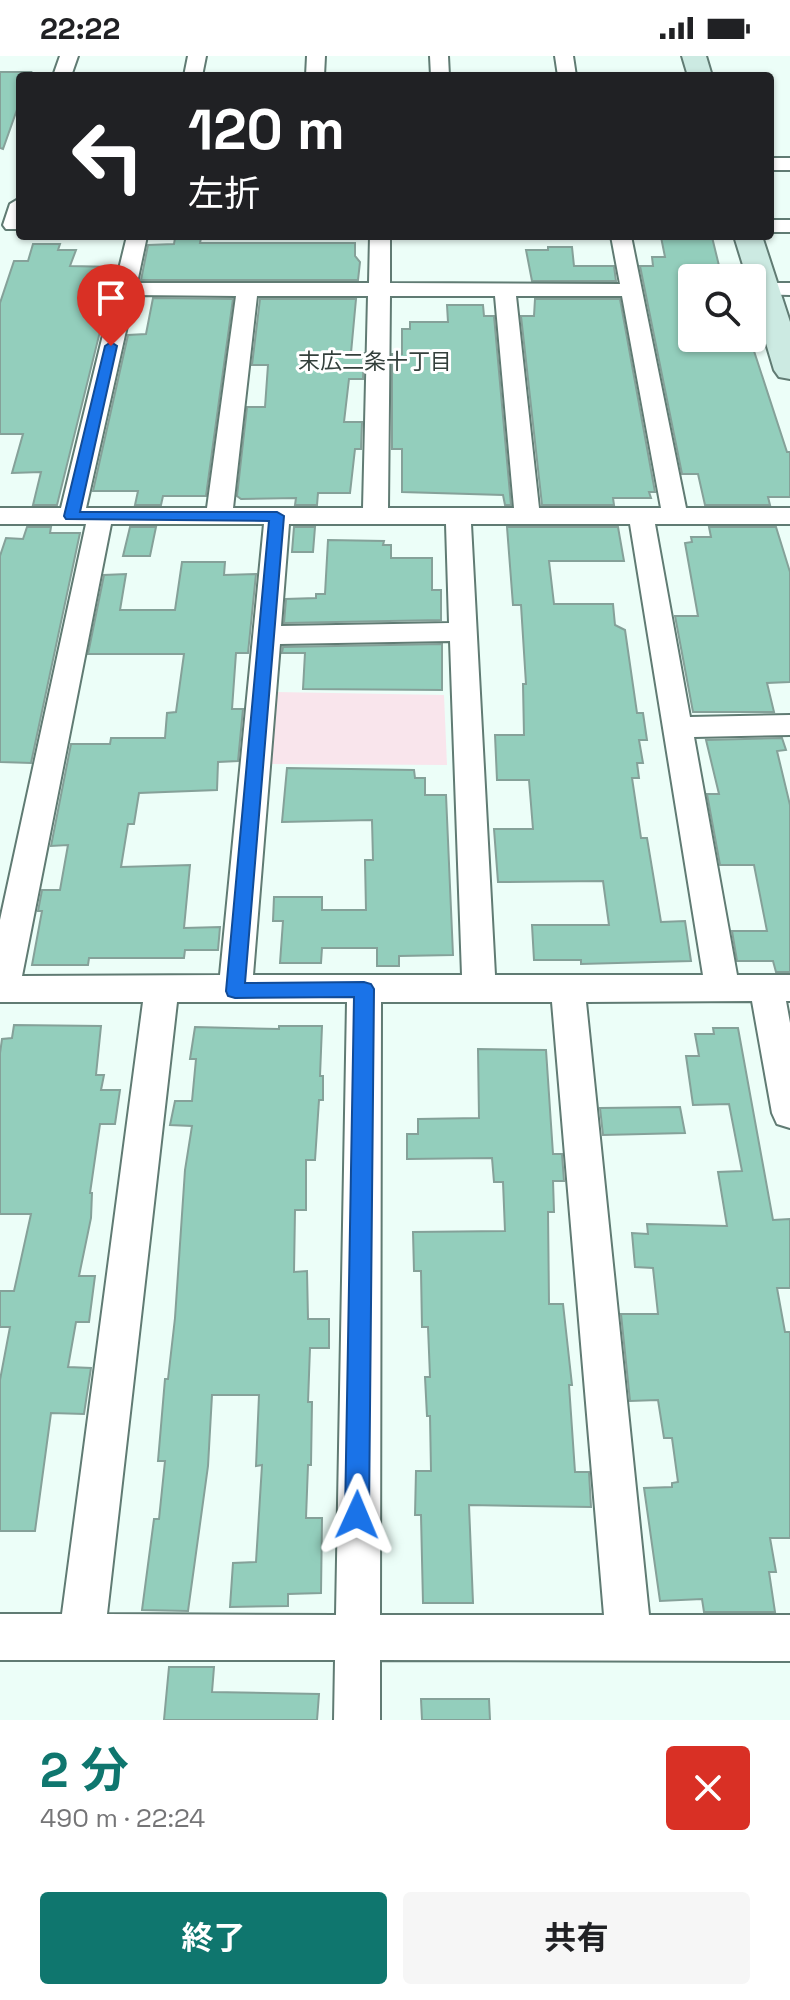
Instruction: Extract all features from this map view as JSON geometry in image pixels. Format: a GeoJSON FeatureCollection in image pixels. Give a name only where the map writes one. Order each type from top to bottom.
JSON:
{"type":"FeatureCollection","features":[{"type":"Feature","properties":{"kind":"street"},"geometry":{"type":"LineString","coordinates":[[136,240],[124,289],[1,989],[778,988],[790,1113]]}},
{"type":"Feature","properties":{"kind":"street"},"geometry":{"type":"LineString","coordinates":[[375,516],[380,240]]}},
{"type":"Feature","properties":{"kind":"street"},"geometry":{"type":"LineString","coordinates":[[622,240],[675,515]]}},
{"type":"Feature","properties":{"kind":"street"},"geometry":{"type":"LineString","coordinates":[[750,240],[778,289],[790,370]]}},
{"type":"Feature","properties":{"kind":"street"},"geometry":{"type":"LineString","coordinates":[[124,289],[632,290]]}},
{"type":"Feature","properties":{"kind":"street"},"geometry":{"type":"LineString","coordinates":[[219,516],[247,290]]}},
{"type":"Feature","properties":{"kind":"street"},"geometry":{"type":"LineString","coordinates":[[505,290],[527,516]]}},
{"type":"Feature","properties":{"kind":"street"},"geometry":{"type":"LineString","coordinates":[[0,516],[790,516]]}},
{"type":"Feature","properties":{"kind":"street"},"geometry":{"type":"LineString","coordinates":[[235,991],[277,516]]}},
{"type":"Feature","properties":{"kind":"street"},"geometry":{"type":"LineString","coordinates":[[458,516],[479,990]]}},
{"type":"Feature","properties":{"kind":"street"},"geometry":{"type":"LineString","coordinates":[[641,516],[722,988]]}},
{"type":"Feature","properties":{"kind":"street"},"geometry":{"type":"LineString","coordinates":[[268,635],[464,632]]}},
{"type":"Feature","properties":{"kind":"street"},"geometry":{"type":"LineString","coordinates":[[677,727],[790,725]]}},
{"type":"Feature","properties":{"kind":"street"},"geometry":{"type":"LineString","coordinates":[[357,1720],[355,1639],[364,989]]}},
{"type":"Feature","properties":{"kind":"street"},"geometry":{"type":"LineString","coordinates":[[568,990],[629,1638]]}},
{"type":"Feature","properties":{"kind":"street"},"geometry":{"type":"LineString","coordinates":[[82,1638],[161,991]]}},
{"type":"Feature","properties":{"kind":"street"},"geometry":{"type":"LineString","coordinates":[[0,1637],[790,1638]]}},
{"type":"Feature","properties":{"kind":"shaded area"},"geometry":{"type":"Polygon","coordinates":[[[276,692],[444,695],[447,765],[270,764],[276,692]]]}},
{"type":"Feature","properties":{"kind":"building"},"geometry":{"type":"Polygon","coordinates":[[[0,72],[16,72],[16,112],[3,149],[0,148],[0,72]]]}},
{"type":"Feature","properties":{"kind":"building"},"geometry":{"type":"Polygon","coordinates":[[[175,240],[201,240],[200,243],[355,243],[355,256],[360,262],[358,280],[141,280],[148,245],[174,244],[175,240]]]}},
{"type":"Feature","properties":{"kind":"building"},"geometry":{"type":"Polygon","coordinates":[[[662,240],[713,240],[719,264],[678,264],[678,352],[754,352],[787,452],[790,452],[790,497],[768,497],[770,505],[705,505],[698,474],[682,474],[640,266],[653,266],[652,257],[665,257],[662,240]]]}},
{"type":"Feature","properties":{"kind":"building"},"geometry":{"type":"Polygon","coordinates":[[[33,244],[60,244],[58,250],[76,250],[70,266],[116,267],[57,505],[33,505],[41,472],[12,473],[23,434],[0,434],[0,303],[14,261],[28,261],[33,244]]]}},
{"type":"Feature","properties":{"kind":"building"},"geometry":{"type":"Polygon","coordinates":[[[548,247],[572,247],[574,266],[614,266],[616,281],[532,281],[526,250],[548,250],[548,247]]]}},
{"type":"Feature","properties":{"kind":"building"},"geometry":{"type":"Polygon","coordinates":[[[153,298],[233,299],[206,496],[163,496],[161,505],[135,505],[138,491],[93,491],[128,335],[146,334],[153,298]]]}},
{"type":"Feature","properties":{"kind":"building"},"geometry":{"type":"Polygon","coordinates":[[[260,299],[356,299],[351,353],[364,353],[363,379],[349,379],[344,422],[362,422],[361,449],[355,449],[350,493],[318,493],[317,505],[295,505],[296,498],[241,499],[237,496],[247,407],[265,407],[268,365],[252,365],[260,299]]]}},
{"type":"Feature","properties":{"kind":"building"},"geometry":{"type":"Polygon","coordinates":[[[535,299],[620,299],[655,492],[649,492],[651,498],[613,498],[614,505],[542,505],[521,316],[534,316],[535,299]]]}},
{"type":"Feature","properties":{"kind":"building"},"geometry":{"type":"Polygon","coordinates":[[[447,305],[483,305],[484,316],[494,316],[511,505],[505,505],[503,495],[402,492],[402,449],[392,449],[392,354],[402,354],[402,329],[410,329],[410,322],[448,322],[447,305]]]}},
{"type":"Feature","properties":{"kind":"building"},"geometry":{"type":"Polygon","coordinates":[[[27,527],[51,527],[50,533],[80,533],[31,763],[0,762],[0,556],[6,538],[23,539],[27,527]]]}},
{"type":"Feature","properties":{"kind":"building"},"geometry":{"type":"Polygon","coordinates":[[[130,527],[156,527],[150,556],[123,556],[130,527]]]}},
{"type":"Feature","properties":{"kind":"building"},"geometry":{"type":"Polygon","coordinates":[[[294,527],[315,527],[313,552],[292,552],[294,527]]]}},
{"type":"Feature","properties":{"kind":"building"},"geometry":{"type":"Polygon","coordinates":[[[507,527],[618,527],[624,561],[549,561],[554,604],[613,604],[615,625],[625,630],[637,713],[643,713],[647,740],[639,740],[643,763],[637,763],[639,778],[632,778],[641,838],[647,838],[661,922],[685,921],[691,961],[581,964],[581,960],[534,960],[532,925],[609,925],[603,881],[498,882],[494,829],[533,829],[529,780],[497,780],[495,735],[524,735],[523,684],[526,684],[521,605],[513,605],[507,527]]]}},
{"type":"Feature","properties":{"kind":"building"},"geometry":{"type":"Polygon","coordinates":[[[709,527],[776,527],[790,572],[790,682],[767,683],[774,712],[693,712],[675,616],[698,616],[685,543],[692,542],[691,537],[711,537],[709,527]]]}},
{"type":"Feature","properties":{"kind":"building"},"geometry":{"type":"Polygon","coordinates":[[[328,540],[384,541],[383,545],[391,545],[391,558],[432,558],[432,590],[441,590],[441,620],[284,623],[286,599],[316,598],[316,594],[325,594],[328,540]]]}},
{"type":"Feature","properties":{"kind":"building"},"geometry":{"type":"Polygon","coordinates":[[[182,562],[225,562],[224,575],[256,574],[248,653],[236,653],[232,709],[243,709],[238,761],[218,762],[217,790],[139,793],[134,824],[128,824],[121,867],[190,865],[184,928],[220,927],[218,950],[185,950],[184,958],[89,958],[88,965],[32,965],[42,911],[38,911],[42,890],[60,890],[68,845],[51,846],[71,744],[110,744],[111,738],[165,738],[167,713],[176,712],[184,654],[88,654],[104,575],[126,574],[120,610],[175,610],[182,562]]]}},
{"type":"Feature","properties":{"kind":"building"},"geometry":{"type":"Polygon","coordinates":[[[442,644],[442,690],[303,689],[305,653],[282,653],[283,647],[442,644]]]}},
{"type":"Feature","properties":{"kind":"building"},"geometry":{"type":"Polygon","coordinates":[[[782,738],[786,750],[777,751],[790,805],[790,972],[776,972],[773,961],[737,961],[732,931],[767,931],[754,865],[720,865],[707,794],[719,794],[706,740],[782,738]]]}},
{"type":"Feature","properties":{"kind":"building"},"geometry":{"type":"Polygon","coordinates":[[[287,768],[414,770],[415,778],[425,778],[425,795],[446,795],[453,955],[399,956],[399,966],[377,966],[377,948],[322,948],[321,963],[280,963],[283,921],[273,921],[274,897],[322,897],[322,910],[366,910],[365,860],[373,860],[372,820],[282,822],[287,768]]]}},
{"type":"Feature","properties":{"kind":"building"},"geometry":{"type":"Polygon","coordinates":[[[14,1025],[101,1026],[96,1075],[104,1075],[101,1090],[120,1090],[115,1124],[100,1124],[90,1193],[91,1218],[79,1276],[95,1276],[89,1322],[76,1322],[68,1367],[91,1368],[84,1414],[51,1413],[35,1531],[0,1531],[0,1380],[10,1327],[0,1327],[0,1291],[14,1291],[31,1214],[0,1214],[0,1053],[2,1039],[12,1038],[14,1025]]]}},
{"type":"Feature","properties":{"kind":"building"},"geometry":{"type":"Polygon","coordinates":[[[279,1026],[322,1026],[320,1076],[323,1076],[323,1100],[319,1100],[315,1160],[306,1160],[306,1210],[295,1210],[294,1272],[307,1271],[308,1319],[329,1319],[329,1348],[310,1348],[308,1402],[312,1402],[311,1465],[308,1465],[306,1518],[322,1518],[321,1593],[288,1594],[288,1606],[230,1607],[233,1563],[256,1562],[262,1465],[256,1466],[259,1395],[212,1395],[208,1466],[188,1611],[142,1610],[154,1519],[159,1519],[165,1461],[158,1461],[165,1379],[168,1379],[175,1318],[185,1170],[192,1126],[170,1125],[175,1101],[192,1101],[196,1059],[190,1059],[195,1027],[279,1029],[279,1026]]]}},
{"type":"Feature","properties":{"kind":"building"},"geometry":{"type":"Polygon","coordinates":[[[713,1028],[738,1028],[773,1220],[790,1219],[790,1288],[777,1288],[785,1332],[790,1332],[790,1538],[770,1538],[776,1572],[769,1572],[775,1612],[704,1612],[702,1599],[660,1601],[644,1488],[672,1487],[672,1483],[678,1482],[672,1438],[664,1438],[658,1400],[630,1401],[621,1314],[658,1314],[653,1268],[635,1267],[632,1233],[648,1234],[647,1224],[727,1226],[718,1172],[742,1171],[729,1104],[693,1105],[686,1056],[699,1056],[695,1034],[714,1034],[713,1028]]]}},
{"type":"Feature","properties":{"kind":"building"},"geometry":{"type":"Polygon","coordinates":[[[478,1049],[546,1050],[553,1154],[562,1154],[564,1181],[553,1181],[554,1212],[548,1212],[549,1304],[563,1304],[572,1385],[569,1385],[575,1472],[589,1472],[591,1507],[469,1505],[473,1603],[423,1603],[421,1515],[415,1515],[416,1471],[431,1471],[430,1416],[427,1416],[425,1377],[430,1377],[428,1327],[422,1327],[421,1271],[414,1271],[413,1232],[505,1231],[503,1182],[494,1182],[492,1158],[407,1159],[407,1134],[418,1134],[418,1119],[479,1118],[478,1049]]]}},
{"type":"Feature","properties":{"kind":"building"},"geometry":{"type":"Polygon","coordinates":[[[680,1107],[685,1133],[603,1135],[600,1108],[680,1107]]]}},
{"type":"Feature","properties":{"kind":"building"},"geometry":{"type":"Polygon","coordinates":[[[169,1667],[214,1667],[212,1692],[319,1694],[317,1720],[164,1720],[169,1667]]]}},
{"type":"Feature","properties":{"kind":"building"},"geometry":{"type":"Polygon","coordinates":[[[421,1699],[489,1699],[490,1720],[422,1720],[421,1699]]]}},
{"type":"Feature","properties":{"kind":"district","name":"末広二条十丁目"},"geometry":{"type":"Point","coordinates":[375,361]}},
{"type":"Feature","properties":{"kind":"route"},"geometry":{"type":"LineString","coordinates":[[111,346],[72,516],[277,516],[235,991],[364,989],[357,1515]]}}]}
